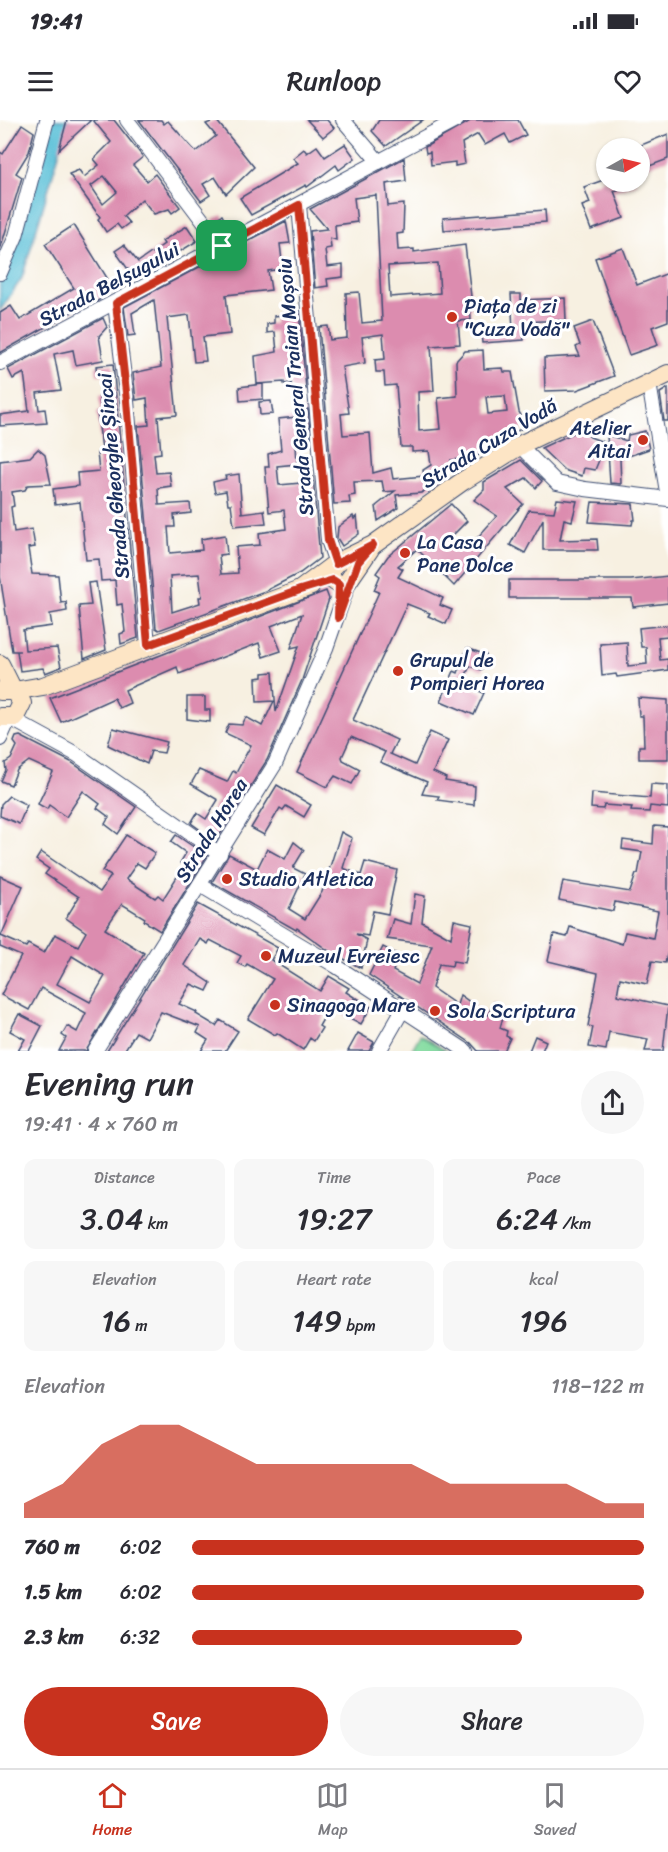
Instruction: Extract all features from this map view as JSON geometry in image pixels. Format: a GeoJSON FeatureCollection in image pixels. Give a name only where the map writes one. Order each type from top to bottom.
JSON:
{"type":"FeatureCollection","features":[{"type":"Feature","properties":{"kind":"main road","name":"Strada Cuza Vodă"},"geometry":{"type":"LineString","coordinates":[[9,690],[42,686],[340,573],[373,545],[459,484],[520,446],[668,374]]}},
{"type":"Feature","properties":{"kind":"main road"},"geometry":{"type":"LineString","coordinates":[[0,664],[9,690],[21,698],[12,714]]}},
{"type":"Feature","properties":{"kind":"main road","name":"Strada Cuza Vodă"},"geometry":{"type":"LineString","coordinates":[[12,714],[42,686]]}},
{"type":"Feature","properties":{"kind":"street"},"geometry":{"type":"LineString","coordinates":[[0,273],[16,236],[47,120]]}},
{"type":"Feature","properties":{"kind":"street"},"geometry":{"type":"LineString","coordinates":[[127,120],[222,246]]}},
{"type":"Feature","properties":{"kind":"street"},"geometry":{"type":"LineString","coordinates":[[344,120],[379,162]]}},
{"type":"Feature","properties":{"kind":"street","name":"Strada Belșugului"},"geometry":{"type":"LineString","coordinates":[[0,363],[457,120]]}},
{"type":"Feature","properties":{"kind":"street","name":"Strada General Traian Moșoiu"},"geometry":{"type":"LineString","coordinates":[[299,205],[328,540],[340,573]]}},
{"type":"Feature","properties":{"kind":"street","name":"Strada Gheorghe Șincai"},"geometry":{"type":"LineString","coordinates":[[116,303],[127,401],[148,645]]}},
{"type":"Feature","properties":{"kind":"street"},"geometry":{"type":"LineString","coordinates":[[520,446],[558,483],[585,489],[668,498],[649,383]]}},
{"type":"Feature","properties":{"kind":"street","name":"Strada Horea"},"geometry":{"type":"LineString","coordinates":[[95,1051],[275,764],[338,618],[340,573]]}},
{"type":"Feature","properties":{"kind":"street"},"geometry":{"type":"LineString","coordinates":[[0,739],[12,714],[33,732],[76,754],[220,854]]}},
{"type":"Feature","properties":{"kind":"street"},"geometry":{"type":"LineString","coordinates":[[200,885],[403,1009],[466,1051]]}},
{"type":"Feature","properties":{"kind":"street"},"geometry":{"type":"LineString","coordinates":[[380,1051],[403,1009]]}},
{"type":"Feature","properties":{"kind":"green space"},"geometry":{"type":"Polygon","coordinates":[[[420,1035],[446,1051],[411,1051],[420,1035]]]}},
{"type":"Feature","properties":{"kind":"water"},"geometry":{"type":"Polygon","coordinates":[[[51,120],[69,120],[22,278],[0,311],[0,282],[51,120]]]}},
{"type":"Feature","properties":{"kind":"building"},"geometry":{"type":"Polygon","coordinates":[[[67,120],[91,120],[59,150],[67,120]]]}},
{"type":"Feature","properties":{"kind":"building"},"geometry":{"type":"Polygon","coordinates":[[[93,120],[114,120],[143,157],[133,165],[147,181],[155,174],[180,207],[172,213],[169,209],[154,214],[142,199],[123,216],[129,223],[121,229],[117,224],[106,232],[98,219],[100,217],[69,174],[79,170],[84,177],[99,165],[94,159],[111,142],[93,120]],[[104,176],[91,186],[103,204],[117,192],[104,176]]]}},
{"type":"Feature","properties":{"kind":"building"},"geometry":{"type":"Polygon","coordinates":[[[139,120],[161,120],[164,124],[168,121],[196,152],[216,136],[206,124],[216,120],[254,167],[226,194],[215,177],[203,184],[210,195],[201,201],[139,120]]]}},
{"type":"Feature","properties":{"kind":"building"},"geometry":{"type":"Polygon","coordinates":[[[307,120],[327,120],[334,128],[323,137],[307,120]]]}},
{"type":"Feature","properties":{"kind":"building"},"geometry":{"type":"Polygon","coordinates":[[[379,120],[423,120],[386,146],[372,131],[379,120]]]}},
{"type":"Feature","properties":{"kind":"building"},"geometry":{"type":"Polygon","coordinates":[[[472,120],[518,120],[526,135],[510,143],[505,134],[485,145],[478,134],[462,143],[465,164],[455,166],[455,162],[431,165],[430,152],[426,153],[425,147],[472,120]]]}},
{"type":"Feature","properties":{"kind":"building"},"geometry":{"type":"Polygon","coordinates":[[[22,124],[34,132],[29,152],[16,173],[22,177],[0,250],[0,152],[3,154],[22,124]]]}},
{"type":"Feature","properties":{"kind":"building"},"geometry":{"type":"Polygon","coordinates":[[[668,134],[668,159],[650,166],[650,141],[668,134]]]}},
{"type":"Feature","properties":{"kind":"building"},"geometry":{"type":"Polygon","coordinates":[[[345,144],[355,158],[339,170],[336,165],[307,187],[306,185],[251,215],[240,198],[298,163],[293,158],[304,149],[307,153],[317,146],[325,157],[345,144]]]}},
{"type":"Feature","properties":{"kind":"building"},"geometry":{"type":"Polygon","coordinates":[[[404,158],[406,181],[386,184],[388,206],[404,204],[403,233],[397,234],[398,250],[414,249],[414,252],[465,245],[472,305],[470,306],[471,320],[458,321],[460,344],[431,346],[434,391],[418,392],[419,431],[441,429],[438,398],[457,396],[456,361],[465,351],[483,350],[484,369],[503,368],[504,372],[512,372],[519,412],[527,425],[474,458],[451,460],[451,465],[444,466],[446,476],[421,493],[396,495],[398,508],[378,521],[376,506],[395,491],[384,492],[382,481],[354,482],[355,495],[349,496],[350,503],[334,504],[319,327],[328,326],[330,340],[347,338],[346,293],[359,292],[362,323],[382,321],[376,195],[354,198],[357,222],[335,225],[336,240],[330,238],[331,248],[325,249],[327,267],[343,265],[343,277],[327,279],[328,286],[315,288],[310,231],[327,229],[310,209],[404,158]],[[438,263],[388,266],[390,297],[440,293],[438,263]],[[383,334],[362,337],[365,363],[342,367],[349,413],[341,414],[343,435],[370,433],[373,473],[391,468],[393,479],[424,476],[423,470],[431,465],[429,451],[412,452],[412,447],[401,447],[396,385],[385,386],[384,372],[376,372],[375,360],[385,359],[383,334]],[[505,396],[486,397],[488,414],[507,412],[505,396]]]}},
{"type":"Feature","properties":{"kind":"building"},"geometry":{"type":"Polygon","coordinates":[[[596,183],[596,192],[614,192],[624,218],[591,230],[582,206],[590,203],[584,187],[596,183]]]}},
{"type":"Feature","properties":{"kind":"building"},"geometry":{"type":"Polygon","coordinates":[[[545,210],[546,222],[444,230],[443,218],[545,210]]]}},
{"type":"Feature","properties":{"kind":"building"},"geometry":{"type":"Polygon","coordinates":[[[222,215],[230,229],[223,233],[213,220],[222,215]]]}},
{"type":"Feature","properties":{"kind":"building"},"geometry":{"type":"Polygon","coordinates":[[[286,221],[290,243],[280,244],[283,269],[268,271],[271,290],[226,295],[230,334],[203,337],[206,361],[194,362],[189,315],[167,318],[177,415],[158,417],[161,453],[154,454],[156,473],[169,472],[171,486],[158,488],[159,505],[190,503],[191,513],[174,515],[175,527],[168,527],[170,553],[202,550],[201,539],[225,535],[227,554],[219,555],[221,574],[238,573],[236,547],[260,545],[259,533],[286,529],[284,510],[269,512],[265,467],[269,467],[268,454],[281,450],[278,419],[297,417],[296,410],[308,409],[311,444],[296,445],[297,464],[277,466],[279,485],[301,483],[301,478],[313,477],[320,558],[300,573],[265,591],[159,630],[156,628],[138,426],[149,425],[147,398],[136,400],[133,373],[161,367],[154,300],[132,313],[135,335],[128,336],[124,307],[286,221]],[[199,574],[170,576],[172,612],[200,603],[199,597],[202,597],[199,574]]]}},
{"type":"Feature","properties":{"kind":"building"},"geometry":{"type":"Polygon","coordinates":[[[74,225],[114,289],[96,302],[93,300],[0,353],[0,313],[11,306],[20,320],[74,288],[45,244],[74,225]]]}},
{"type":"Feature","properties":{"kind":"building"},"geometry":{"type":"Polygon","coordinates":[[[187,226],[197,241],[135,279],[115,251],[124,245],[138,262],[164,244],[162,241],[187,226]]]}},
{"type":"Feature","properties":{"kind":"building"},"geometry":{"type":"Polygon","coordinates":[[[623,248],[637,285],[668,273],[668,321],[652,327],[658,345],[629,355],[595,258],[623,248]]]}},
{"type":"Feature","properties":{"kind":"building"},"geometry":{"type":"Polygon","coordinates":[[[511,294],[521,294],[521,300],[565,298],[566,320],[522,322],[524,340],[482,343],[481,332],[513,330],[511,294]]]}},
{"type":"Feature","properties":{"kind":"building"},"geometry":{"type":"Polygon","coordinates":[[[299,311],[306,389],[296,390],[292,388],[291,383],[284,384],[284,382],[257,384],[255,356],[277,352],[275,332],[267,333],[267,324],[274,323],[274,316],[299,311]]]}},
{"type":"Feature","properties":{"kind":"building"},"geometry":{"type":"Polygon","coordinates":[[[103,318],[107,327],[99,336],[103,360],[76,365],[73,350],[54,354],[61,390],[37,393],[39,410],[45,409],[47,423],[0,426],[0,415],[29,411],[24,373],[13,379],[8,369],[103,318]]]}},
{"type":"Feature","properties":{"kind":"building"},"geometry":{"type":"Polygon","coordinates":[[[593,321],[614,376],[577,390],[545,391],[544,358],[580,356],[576,347],[580,345],[574,328],[593,321]]]}},
{"type":"Feature","properties":{"kind":"building"},"geometry":{"type":"Polygon","coordinates":[[[113,364],[138,638],[121,644],[120,634],[125,632],[122,604],[117,605],[115,580],[101,581],[99,559],[86,560],[80,502],[55,505],[53,489],[78,486],[77,473],[99,471],[97,453],[102,449],[97,412],[101,411],[99,396],[108,395],[106,374],[97,375],[96,366],[113,364]]]}},
{"type":"Feature","properties":{"kind":"building"},"geometry":{"type":"Polygon","coordinates":[[[263,384],[263,399],[240,401],[239,387],[263,384]]]}},
{"type":"Feature","properties":{"kind":"building"},"geometry":{"type":"Polygon","coordinates":[[[668,388],[668,421],[664,421],[660,393],[668,388]]]}},
{"type":"Feature","properties":{"kind":"building"},"geometry":{"type":"Polygon","coordinates":[[[271,401],[273,414],[260,415],[259,402],[271,401]]]}},
{"type":"Feature","properties":{"kind":"building"},"geometry":{"type":"Polygon","coordinates":[[[582,429],[590,437],[606,443],[595,470],[584,468],[582,476],[564,470],[541,448],[582,429]]]}},
{"type":"Feature","properties":{"kind":"building"},"geometry":{"type":"Polygon","coordinates":[[[645,431],[649,449],[620,459],[621,484],[610,483],[607,435],[627,441],[628,435],[645,431]]]}},
{"type":"Feature","properties":{"kind":"building"},"geometry":{"type":"Polygon","coordinates":[[[38,449],[45,455],[51,484],[28,485],[25,490],[12,492],[14,532],[32,529],[35,547],[28,548],[32,574],[58,575],[61,603],[66,602],[67,611],[50,614],[52,626],[23,630],[25,650],[57,648],[61,667],[45,673],[43,668],[20,671],[17,651],[12,651],[0,576],[0,461],[30,457],[38,449]]]}},
{"type":"Feature","properties":{"kind":"building"},"geometry":{"type":"Polygon","coordinates":[[[521,460],[542,481],[536,488],[526,478],[507,489],[523,504],[454,586],[417,549],[398,566],[403,569],[398,577],[443,598],[440,605],[452,610],[446,624],[428,616],[430,613],[407,604],[353,720],[397,740],[390,754],[415,765],[430,732],[448,740],[433,772],[446,778],[445,781],[475,786],[474,805],[437,800],[439,796],[422,794],[427,782],[380,762],[385,752],[351,737],[342,757],[343,760],[360,769],[352,784],[335,776],[327,787],[297,772],[379,592],[374,590],[380,576],[376,573],[388,556],[451,504],[467,521],[451,537],[466,550],[497,516],[474,500],[484,490],[484,482],[521,460]]]}},
{"type":"Feature","properties":{"kind":"building"},"geometry":{"type":"Polygon","coordinates":[[[239,474],[242,513],[264,510],[266,523],[234,526],[231,504],[228,504],[226,491],[215,493],[213,482],[226,479],[225,476],[239,474]]]}},
{"type":"Feature","properties":{"kind":"building"},"geometry":{"type":"Polygon","coordinates":[[[557,499],[577,501],[572,521],[564,519],[560,540],[597,539],[598,550],[543,550],[543,519],[525,553],[510,545],[529,510],[554,512],[557,499]]]}},
{"type":"Feature","properties":{"kind":"building"},"geometry":{"type":"Polygon","coordinates":[[[592,502],[633,504],[635,520],[632,525],[589,522],[592,502]]]}},
{"type":"Feature","properties":{"kind":"building"},"geometry":{"type":"Polygon","coordinates":[[[353,516],[354,519],[357,516],[359,534],[342,546],[337,538],[338,527],[353,516]]]}},
{"type":"Feature","properties":{"kind":"building"},"geometry":{"type":"Polygon","coordinates":[[[668,576],[668,603],[633,607],[632,598],[509,598],[509,580],[631,580],[668,576]]]}},
{"type":"Feature","properties":{"kind":"building"},"geometry":{"type":"Polygon","coordinates":[[[96,582],[106,650],[84,659],[79,606],[91,605],[88,583],[96,582]]]}},
{"type":"Feature","properties":{"kind":"building"},"geometry":{"type":"Polygon","coordinates":[[[326,591],[329,599],[302,680],[267,760],[216,841],[191,823],[197,813],[206,819],[218,800],[191,784],[199,770],[227,782],[233,771],[236,773],[251,745],[225,733],[229,724],[242,725],[246,717],[262,726],[274,701],[257,702],[256,678],[263,677],[263,673],[273,672],[276,712],[299,646],[291,648],[302,614],[271,626],[281,651],[263,657],[259,643],[179,674],[177,667],[125,690],[130,703],[119,708],[114,698],[61,722],[50,698],[326,591]]]}},
{"type":"Feature","properties":{"kind":"building"},"geometry":{"type":"Polygon","coordinates":[[[668,625],[668,636],[658,637],[660,660],[668,659],[668,670],[617,677],[616,674],[602,676],[600,644],[627,642],[628,666],[647,664],[646,647],[641,647],[639,628],[668,625]]]}},
{"type":"Feature","properties":{"kind":"building"},"geometry":{"type":"Polygon","coordinates":[[[467,648],[486,655],[482,670],[470,666],[462,684],[484,693],[474,715],[441,701],[454,671],[458,673],[467,648]]]}},
{"type":"Feature","properties":{"kind":"building"},"geometry":{"type":"Polygon","coordinates":[[[187,697],[205,697],[205,710],[210,710],[210,722],[187,719],[187,697]]]}},
{"type":"Feature","properties":{"kind":"building"},"geometry":{"type":"Polygon","coordinates":[[[638,698],[668,700],[668,759],[639,759],[639,746],[644,746],[643,716],[639,716],[638,698]]]}},
{"type":"Feature","properties":{"kind":"building"},"geometry":{"type":"Polygon","coordinates":[[[113,728],[167,742],[164,753],[151,751],[147,764],[108,745],[113,728]]]}},
{"type":"Feature","properties":{"kind":"building"},"geometry":{"type":"Polygon","coordinates":[[[20,736],[71,762],[136,807],[118,834],[105,824],[109,817],[97,808],[100,804],[83,791],[66,817],[49,805],[47,809],[38,804],[53,772],[29,761],[17,770],[11,785],[1,781],[6,770],[5,763],[11,759],[17,746],[14,742],[16,737],[20,736]]]}},
{"type":"Feature","properties":{"kind":"building"},"geometry":{"type":"Polygon","coordinates":[[[651,784],[668,785],[668,808],[650,806],[649,812],[631,811],[632,807],[604,805],[603,809],[591,808],[592,793],[650,798],[651,784]]]}},
{"type":"Feature","properties":{"kind":"building"},"geometry":{"type":"Polygon","coordinates":[[[277,785],[311,805],[304,817],[286,806],[283,810],[280,808],[264,835],[251,828],[277,785]]]}},
{"type":"Feature","properties":{"kind":"building"},"geometry":{"type":"Polygon","coordinates":[[[9,796],[27,805],[19,824],[0,816],[1,804],[9,796]]]}},
{"type":"Feature","properties":{"kind":"building"},"geometry":{"type":"Polygon","coordinates":[[[654,826],[668,827],[668,951],[665,963],[652,961],[647,984],[620,978],[617,995],[668,1006],[663,1051],[645,1051],[648,1039],[609,1032],[606,1050],[589,1047],[593,1027],[588,1026],[598,973],[548,961],[554,934],[567,937],[570,927],[622,944],[625,932],[653,938],[658,911],[615,902],[613,911],[559,900],[563,881],[630,892],[636,874],[638,874],[642,852],[622,849],[623,840],[653,844],[654,826]]]}},
{"type":"Feature","properties":{"kind":"building"},"geometry":{"type":"Polygon","coordinates":[[[341,832],[352,838],[343,868],[361,875],[365,862],[397,870],[388,914],[373,911],[368,936],[356,934],[367,940],[361,968],[329,951],[297,928],[296,930],[212,882],[229,854],[257,869],[267,849],[285,859],[294,842],[304,850],[293,868],[305,874],[289,909],[305,919],[322,892],[341,832]]]}},
{"type":"Feature","properties":{"kind":"building"},"geometry":{"type":"Polygon","coordinates":[[[126,835],[155,853],[145,868],[137,863],[126,879],[155,898],[158,895],[163,899],[184,866],[180,863],[186,853],[171,842],[176,835],[207,856],[160,931],[144,921],[145,918],[122,904],[105,929],[144,953],[86,1051],[59,1051],[66,1038],[62,1035],[67,1026],[77,1032],[86,1013],[41,988],[29,1010],[1,995],[21,956],[0,947],[0,876],[23,886],[1,936],[26,947],[28,944],[44,953],[55,934],[78,946],[86,932],[66,918],[79,897],[45,874],[49,869],[36,860],[41,852],[100,892],[111,876],[102,871],[126,835]],[[72,956],[57,984],[90,1002],[105,976],[72,956]]]}},
{"type":"Feature","properties":{"kind":"building"},"geometry":{"type":"Polygon","coordinates":[[[415,894],[425,896],[422,922],[451,938],[454,920],[472,924],[465,963],[453,961],[452,966],[439,964],[432,988],[457,1005],[460,995],[488,1015],[494,1002],[505,1010],[500,1028],[507,1031],[506,1036],[510,1038],[504,1051],[478,1051],[471,1043],[369,975],[383,947],[399,955],[393,971],[417,984],[432,945],[387,939],[393,919],[411,924],[415,894]]]}},
{"type":"Feature","properties":{"kind":"building"},"geometry":{"type":"Polygon","coordinates":[[[198,904],[278,948],[271,960],[320,991],[329,976],[349,988],[346,992],[354,997],[354,1000],[357,998],[371,1007],[361,1024],[330,1007],[319,1026],[322,1028],[314,1041],[310,1038],[303,1050],[277,1033],[275,1035],[248,1019],[273,979],[247,964],[245,967],[237,963],[241,956],[210,940],[208,944],[200,939],[184,965],[211,983],[207,991],[191,984],[179,1004],[197,1012],[196,1014],[216,1026],[220,1020],[238,1031],[225,1051],[201,1051],[208,1040],[197,1033],[200,1027],[161,1012],[147,1038],[136,1032],[124,1051],[107,1051],[198,904]]]}},
{"type":"Feature","properties":{"kind":"building"},"geometry":{"type":"Polygon","coordinates":[[[19,1014],[42,1026],[29,1051],[18,1051],[25,1039],[10,1031],[19,1014]]]}},
{"type":"Feature","properties":{"kind":"building"},"geometry":{"type":"Polygon","coordinates":[[[358,1033],[374,1042],[369,1051],[348,1051],[358,1033]]]}},
{"type":"Feature","properties":{"kind":"building"},"geometry":{"type":"Polygon","coordinates":[[[535,1036],[546,1041],[542,1051],[529,1051],[535,1036]]]}},
{"type":"Feature","properties":{"kind":"place","name":"Piața de zi \"Cuza Vodă\""},"geometry":{"type":"Point","coordinates":[452,317]}},
{"type":"Feature","properties":{"kind":"place","name":"Atelier Aitai"},"geometry":{"type":"Point","coordinates":[643,440]}},
{"type":"Feature","properties":{"kind":"place","name":"La Casa Pane Dolce"},"geometry":{"type":"Point","coordinates":[405,553]}},
{"type":"Feature","properties":{"kind":"place","name":"Grupul de Pompieri Horea"},"geometry":{"type":"Point","coordinates":[398,671]}},
{"type":"Feature","properties":{"kind":"place","name":"Studio Atletica"},"geometry":{"type":"Point","coordinates":[227,879]}},
{"type":"Feature","properties":{"kind":"place","name":"Muzeul Evreiesc"},"geometry":{"type":"Point","coordinates":[266,956]}},
{"type":"Feature","properties":{"kind":"place","name":"Sinagoga Mare"},"geometry":{"type":"Point","coordinates":[275,1005]}},
{"type":"Feature","properties":{"kind":"place","name":"Sola Scriptura"},"geometry":{"type":"Point","coordinates":[435,1011]}},
{"type":"Feature","properties":{"kind":"route"},"geometry":{"type":"LineString","coordinates":[[299,205],[328,540],[336,564],[373,545],[358,562],[338,618],[339,584],[333,580],[148,645],[127,401],[116,303],[222,246],[299,205]]}}]}
